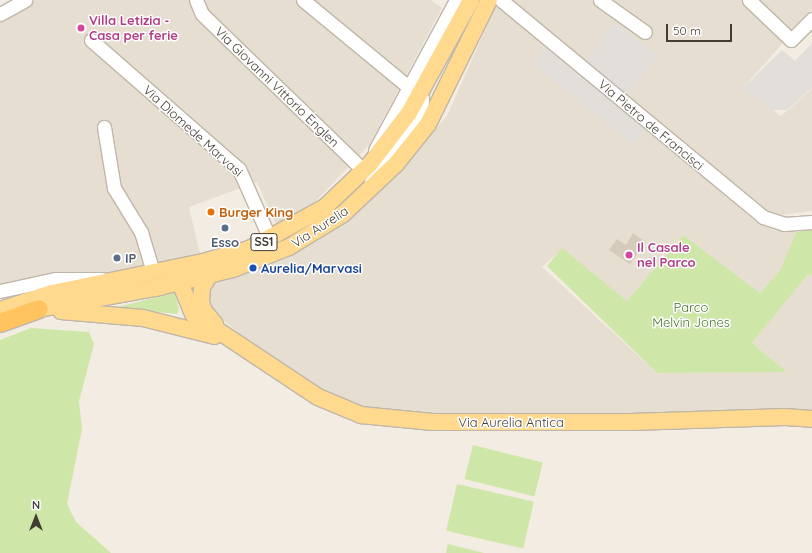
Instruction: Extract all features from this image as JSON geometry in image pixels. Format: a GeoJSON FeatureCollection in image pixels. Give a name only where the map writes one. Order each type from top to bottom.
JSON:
{"type":"FeatureCollection","features":[{"type":"Feature","properties":{"kind":"highway","name":"Via Aurelia"},"geometry":{"type":"LineString","coordinates":[[0,323],[39,309]]}},
{"type":"Feature","properties":{"kind":"main road","name":"Via Aurelia"},"geometry":{"type":"LineString","coordinates":[[39,309],[176,275],[270,239],[325,207],[367,167],[420,95],[472,0]]}},
{"type":"Feature","properties":{"kind":"main road","name":"Via Aurelia"},"geometry":{"type":"LineString","coordinates":[[0,310],[40,297],[153,272],[176,275],[209,276],[289,247],[337,218],[363,196],[424,129],[489,0]]}},
{"type":"Feature","properties":{"kind":"main road"},"geometry":{"type":"LineString","coordinates":[[176,275],[189,309],[231,341]]}},
{"type":"Feature","properties":{"kind":"main road"},"geometry":{"type":"LineString","coordinates":[[209,276],[202,287],[201,305],[206,315],[231,341]]}},
{"type":"Feature","properties":{"kind":"main road"},"geometry":{"type":"LineString","coordinates":[[39,309],[143,318],[178,318],[187,314],[189,309]]}},
{"type":"Feature","properties":{"kind":"main road"},"geometry":{"type":"LineString","coordinates":[[143,318],[231,341]]}},
{"type":"Feature","properties":{"kind":"main road","name":"Via Aurelia Antica"},"geometry":{"type":"LineString","coordinates":[[231,341],[318,397],[345,411],[369,417],[494,422],[773,417],[812,419]]}},
{"type":"Feature","properties":{"kind":"street"},"geometry":{"type":"LineString","coordinates":[[0,14],[25,0]]}},
{"type":"Feature","properties":{"kind":"street"},"geometry":{"type":"LineString","coordinates":[[303,0],[408,84],[420,95],[424,105],[420,115],[363,196]]}},
{"type":"Feature","properties":{"kind":"street","name":"Via Aurelia"},"geometry":{"type":"LineString","coordinates":[[367,167],[408,84],[427,55],[456,0]]}},
{"type":"Feature","properties":{"kind":"street","name":"Via Pietro de Francisci"},"geometry":{"type":"LineString","coordinates":[[501,0],[763,217],[784,224],[812,222]]}},
{"type":"Feature","properties":{"kind":"street"},"geometry":{"type":"LineString","coordinates":[[600,0],[645,32]]}},
{"type":"Feature","properties":{"kind":"street"},"geometry":{"type":"LineString","coordinates":[[749,0],[791,40],[812,19]]}},
{"type":"Feature","properties":{"kind":"street","name":"Via Giovanni Vittorio Englen"},"geometry":{"type":"LineString","coordinates":[[198,1],[202,14],[367,167]]}},
{"type":"Feature","properties":{"kind":"street","name":"Via Diomede Marvasi"},"geometry":{"type":"LineString","coordinates":[[91,40],[238,169],[270,239]]}},
{"type":"Feature","properties":{"kind":"street"},"geometry":{"type":"LineString","coordinates":[[427,55],[426,70],[430,77],[443,79],[455,70]]}},
{"type":"Feature","properties":{"kind":"street"},"geometry":{"type":"LineString","coordinates":[[104,127],[114,188],[141,232],[153,272]]}},
{"type":"Feature","properties":{"kind":"street","name":"Via Aurelia"},"geometry":{"type":"LineString","coordinates":[[0,291],[62,278],[113,280]]}},
{"type":"Feature","properties":{"kind":"shaded area"},"geometry":{"type":"Polygon","coordinates":[[[36,0],[431,0],[442,8],[369,145],[312,205],[276,225],[257,182],[189,207],[200,254],[109,276],[0,285],[0,21],[36,0]]]}},
{"type":"Feature","properties":{"kind":"shaded area"},"geometry":{"type":"Polygon","coordinates":[[[510,0],[812,0],[812,9],[789,31],[782,44],[743,88],[781,116],[812,89],[812,211],[775,216],[510,0]]]}},
{"type":"Feature","properties":{"kind":"shaded area"},"geometry":{"type":"Polygon","coordinates":[[[497,3],[756,222],[774,230],[796,232],[781,269],[760,293],[683,235],[627,301],[562,249],[542,267],[657,373],[787,372],[752,343],[808,274],[812,276],[812,413],[537,418],[393,415],[341,402],[284,370],[211,310],[206,295],[214,279],[283,260],[319,240],[354,213],[394,176],[447,116],[497,3]]]}},
{"type":"Feature","properties":{"kind":"shaded area"},"geometry":{"type":"Polygon","coordinates":[[[615,22],[658,56],[628,95],[584,61],[615,22]]]}},
{"type":"Feature","properties":{"kind":"shaded area"},"geometry":{"type":"Polygon","coordinates":[[[812,43],[812,88],[787,110],[772,110],[743,88],[782,50],[795,61],[812,43]]]}},
{"type":"Feature","properties":{"kind":"shaded area"},"geometry":{"type":"Polygon","coordinates":[[[545,47],[646,129],[633,145],[532,63],[545,47]]]}},
{"type":"Feature","properties":{"kind":"green space","name":"Parco Melvin Jones"},"geometry":{"type":"Polygon","coordinates":[[[812,229],[812,276],[808,274],[752,343],[787,372],[657,373],[547,266],[562,248],[627,301],[683,235],[760,293],[781,269],[796,232],[812,229]]]}},
{"type":"Feature","properties":{"kind":"green space"},"geometry":{"type":"Polygon","coordinates":[[[175,293],[179,310],[177,314],[113,308],[175,293]]]}},
{"type":"Feature","properties":{"kind":"green space"},"geometry":{"type":"Polygon","coordinates":[[[31,328],[89,332],[94,344],[79,401],[82,429],[67,504],[76,522],[111,553],[0,553],[0,340],[31,328]]]}},
{"type":"Feature","properties":{"kind":"green space"},"geometry":{"type":"Polygon","coordinates":[[[473,445],[543,462],[534,496],[465,479],[473,445]]]}},
{"type":"Feature","properties":{"kind":"green space"},"geometry":{"type":"Polygon","coordinates":[[[457,484],[534,502],[523,549],[446,531],[457,484]]]}},
{"type":"Feature","properties":{"kind":"green space"},"geometry":{"type":"Polygon","coordinates":[[[448,544],[484,553],[446,553],[448,544]]]}},
{"type":"Feature","properties":{"kind":"building"},"geometry":{"type":"Polygon","coordinates":[[[633,233],[646,242],[630,264],[609,250],[617,239],[626,245],[633,233]]]}},
{"type":"Feature","properties":{"kind":"place","name":"Villa Letizia - Casa per ferie"},"geometry":{"type":"Point","coordinates":[81,28]}},
{"type":"Feature","properties":{"kind":"place","name":"Burger King"},"geometry":{"type":"Point","coordinates":[211,212]}},
{"type":"Feature","properties":{"kind":"place","name":"Esso"},"geometry":{"type":"Point","coordinates":[225,228]}},
{"type":"Feature","properties":{"kind":"place","name":"Il Casale nel Parco"},"geometry":{"type":"Point","coordinates":[629,255]}},
{"type":"Feature","properties":{"kind":"place","name":"IP"},"geometry":{"type":"Point","coordinates":[117,258]}},
{"type":"Feature","properties":{"kind":"place","name":"Aurelia/Marvasi"},"geometry":{"type":"Point","coordinates":[253,268]}}]}
